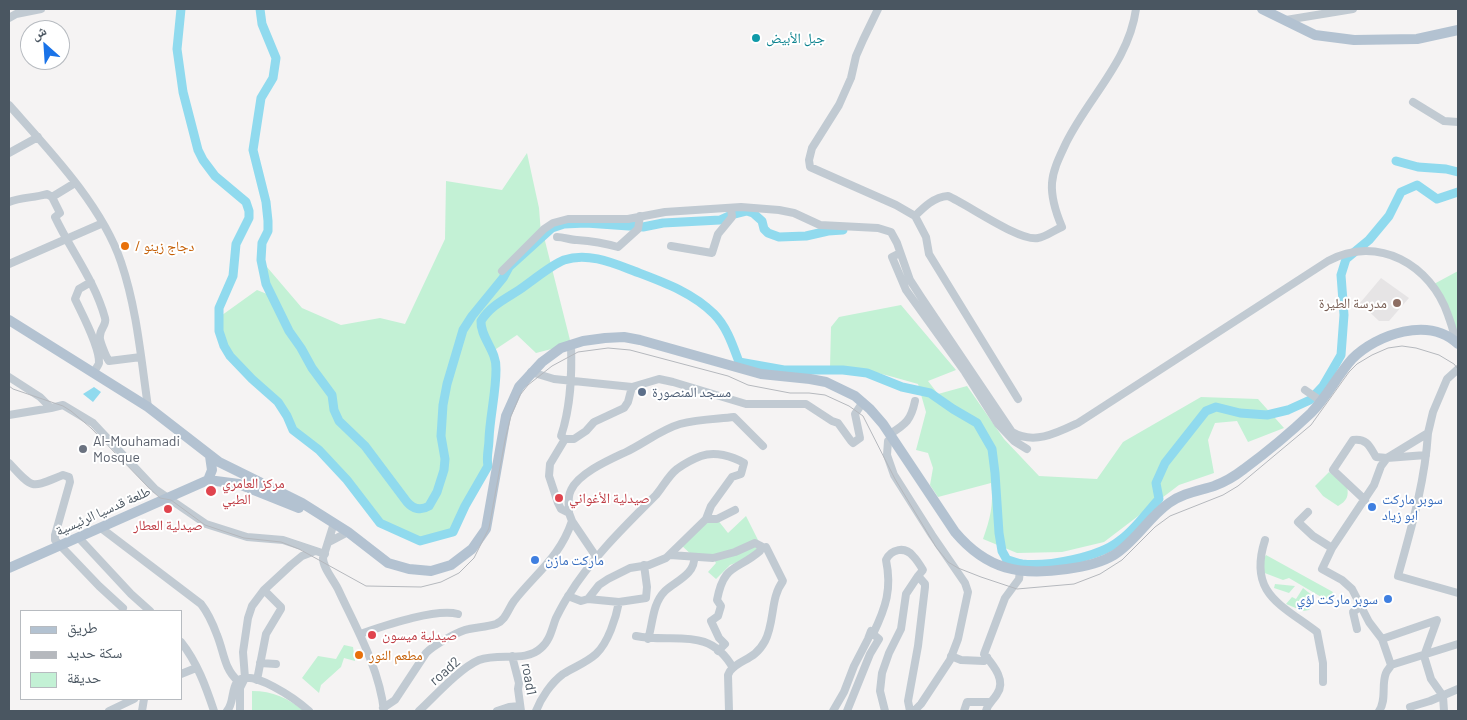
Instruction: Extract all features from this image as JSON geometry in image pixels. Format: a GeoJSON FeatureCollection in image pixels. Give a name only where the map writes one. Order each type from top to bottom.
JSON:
{"type":"FeatureCollection","features":[{"type":"Feature","properties":{"kind":"main road"},"geometry":{"type":"LineString","coordinates":[[1262,9],[1315,35],[1354,40],[1417,39],[1458,30]]}},
{"type":"Feature","properties":{"kind":"main road"},"geometry":{"type":"LineString","coordinates":[[9,320],[148,408],[210,456],[302,503],[348,532],[388,562],[409,569],[432,571],[451,565],[472,549],[486,529],[510,402],[531,372],[551,354],[571,344],[624,337],[761,374],[826,382],[855,396],[877,416],[955,532],[969,548],[985,560],[1020,571],[1038,573],[1080,568],[1115,555],[1171,502],[1184,495],[1213,486],[1233,477],[1311,413],[1314,396],[1350,361],[1372,343],[1397,334],[1426,330],[1442,334],[1457,346]]}},
{"type":"Feature","properties":{"kind":"main road"},"geometry":{"type":"LineString","coordinates":[[210,456],[212,470],[208,480],[230,483],[256,490],[301,509],[317,512]]}},
{"type":"Feature","properties":{"kind":"main road"},"geometry":{"type":"LineString","coordinates":[[229,467],[230,483]]}},
{"type":"Feature","properties":{"kind":"main road","name":"طلعة قدسيا الرئيسية"},"geometry":{"type":"LineString","coordinates":[[9,568],[208,480]]}},
{"type":"Feature","properties":{"kind":"street"},"geometry":{"type":"LineString","coordinates":[[9,18],[16,14],[41,9]]}},
{"type":"Feature","properties":{"kind":"street"},"geometry":{"type":"LineString","coordinates":[[878,9],[856,56],[851,78],[839,105],[812,148],[809,160],[810,167],[896,205],[915,216],[926,237],[929,254],[1018,398]]}},
{"type":"Feature","properties":{"kind":"street"},"geometry":{"type":"LineString","coordinates":[[915,216],[925,206],[938,198],[948,196],[987,219],[1026,237],[1037,238],[1062,227],[1054,205],[1052,183],[1058,160],[1081,115],[1121,56],[1130,35],[1136,9]]}},
{"type":"Feature","properties":{"kind":"street"},"geometry":{"type":"LineString","coordinates":[[1286,20],[1353,9]]}},
{"type":"Feature","properties":{"kind":"street"},"geometry":{"type":"LineString","coordinates":[[1413,102],[1444,121],[1458,122]]}},
{"type":"Feature","properties":{"kind":"street"},"geometry":{"type":"LineString","coordinates":[[9,104],[75,183],[103,224],[121,260],[133,301],[148,408]]}},
{"type":"Feature","properties":{"kind":"street"},"geometry":{"type":"LineString","coordinates":[[9,153],[38,137]]}},
{"type":"Feature","properties":{"kind":"street"},"geometry":{"type":"LineString","coordinates":[[52,197],[75,183]]}},
{"type":"Feature","properties":{"kind":"street"},"geometry":{"type":"LineString","coordinates":[[10,201],[47,194],[52,197],[60,212],[55,217],[66,240],[91,282],[106,321],[99,336],[105,357],[108,360],[141,357]]}},
{"type":"Feature","properties":{"kind":"street"},"geometry":{"type":"LineString","coordinates":[[557,237],[601,242],[618,247],[640,222],[666,212],[779,210],[794,213],[820,225],[878,228],[891,232],[897,243],[897,255],[914,285],[1012,432],[1033,438],[1049,435],[1078,423],[1328,261],[1346,253],[1362,251],[1383,252],[1413,267],[1439,293],[1450,320],[1457,346]]}},
{"type":"Feature","properties":{"kind":"street"},"geometry":{"type":"LineString","coordinates":[[672,246],[712,253],[718,234],[732,212]]}},
{"type":"Feature","properties":{"kind":"street"},"geometry":{"type":"LineString","coordinates":[[502,271],[544,229],[553,223],[568,219],[628,219],[640,222]]}},
{"type":"Feature","properties":{"kind":"street"},"geometry":{"type":"LineString","coordinates":[[9,264],[103,224]]}},
{"type":"Feature","properties":{"kind":"street"},"geometry":{"type":"LineString","coordinates":[[897,255],[892,257],[906,290],[965,372],[998,424],[1014,441],[1027,449]]}},
{"type":"Feature","properties":{"kind":"street"},"geometry":{"type":"LineString","coordinates":[[91,282],[79,289],[75,299],[89,328],[99,362],[93,373]]}},
{"type":"Feature","properties":{"kind":"street"},"geometry":{"type":"LineString","coordinates":[[571,344],[571,380],[566,422],[561,436],[565,439],[574,439],[586,431],[594,422],[624,408],[628,402],[632,387]]}},
{"type":"Feature","properties":{"kind":"street"},"geometry":{"type":"LineString","coordinates":[[1458,369],[1447,379],[1433,412],[1416,511],[1398,576],[1458,593]]}},
{"type":"Feature","properties":{"kind":"street"},"geometry":{"type":"LineString","coordinates":[[531,372],[554,379],[632,387],[659,379],[746,404],[806,404],[838,423],[853,442],[860,438],[856,414],[863,402]]}},
{"type":"Feature","properties":{"kind":"street"},"geometry":{"type":"LineString","coordinates":[[9,377],[40,397],[51,408]]}},
{"type":"Feature","properties":{"kind":"street"},"geometry":{"type":"LineString","coordinates":[[915,401],[912,416],[888,441],[887,455],[894,475],[932,535],[965,582],[968,592],[964,616],[946,667],[921,704],[912,711],[908,701],[921,628],[925,587],[918,576]]}},
{"type":"Feature","properties":{"kind":"street"},"geometry":{"type":"LineString","coordinates":[[9,415],[63,405],[93,423],[156,489],[206,524],[247,537],[283,540],[324,554]]}},
{"type":"Feature","properties":{"kind":"street"},"geometry":{"type":"LineString","coordinates":[[334,523],[323,562],[336,584],[360,634],[379,684],[380,698],[384,710],[395,700],[426,653],[433,647],[467,629],[497,624],[503,619],[513,601],[554,556],[567,536],[570,517],[568,497],[577,480],[663,430],[680,424],[734,418],[763,446]]}},
{"type":"Feature","properties":{"kind":"street"},"geometry":{"type":"LineString","coordinates":[[1392,666],[1382,639],[1369,622],[1352,589],[1342,580],[1322,569],[1332,548],[1374,485],[1381,466],[1387,458],[1428,433]]}},
{"type":"Feature","properties":{"kind":"street"},"geometry":{"type":"LineString","coordinates":[[565,439],[550,464],[549,476],[558,503],[570,517],[597,558]]}},
{"type":"Feature","properties":{"kind":"street"},"geometry":{"type":"LineString","coordinates":[[1365,500],[1333,470],[1353,440],[1360,439],[1366,441],[1376,457],[1426,455]]}},
{"type":"Feature","properties":{"kind":"street"},"geometry":{"type":"LineString","coordinates":[[512,656],[534,653],[544,646],[568,596],[577,582],[679,467],[702,456],[713,454],[733,458],[744,463],[741,474],[732,477],[711,506],[706,519],[670,555],[655,563],[630,568],[603,582],[588,599]]}},
{"type":"Feature","properties":{"kind":"street"},"geometry":{"type":"LineString","coordinates":[[9,463],[31,485],[38,485],[63,475],[68,476],[70,479],[55,535],[56,542],[123,608]]}},
{"type":"Feature","properties":{"kind":"street"},"geometry":{"type":"LineString","coordinates":[[706,519],[717,519],[735,510]]}},
{"type":"Feature","properties":{"kind":"street"},"geometry":{"type":"LineString","coordinates":[[1308,512],[1298,522],[1313,536],[1332,548]]}},
{"type":"Feature","properties":{"kind":"street"},"geometry":{"type":"LineString","coordinates":[[101,528],[201,604],[212,621],[223,656],[232,675],[242,679],[257,680],[282,691],[308,711]]}},
{"type":"Feature","properties":{"kind":"street"},"geometry":{"type":"LineString","coordinates":[[329,542],[348,532]]}},
{"type":"Feature","properties":{"kind":"street"},"geometry":{"type":"LineString","coordinates":[[78,538],[131,594],[149,610]]}},
{"type":"Feature","properties":{"kind":"street"},"geometry":{"type":"LineString","coordinates":[[1265,540],[1260,567],[1262,582],[1269,595],[1317,632],[1323,664],[1323,682]]}},
{"type":"Feature","properties":{"kind":"street"},"geometry":{"type":"LineString","coordinates":[[670,555],[713,558],[735,552],[755,543],[759,544],[761,549]]}},
{"type":"Feature","properties":{"kind":"street"},"geometry":{"type":"LineString","coordinates":[[718,651],[725,644],[719,638],[711,621],[718,616],[721,606],[717,600],[722,581],[732,568],[766,547],[783,581],[776,594],[765,641],[756,654],[733,668],[728,675],[729,711]]}},
{"type":"Feature","properties":{"kind":"street"},"geometry":{"type":"LineString","coordinates":[[873,634],[888,599],[888,569],[886,560],[888,555],[894,550],[902,549],[912,554],[922,570],[906,594],[901,629],[889,653],[882,673],[880,690],[885,711]]}},
{"type":"Feature","properties":{"kind":"street"},"geometry":{"type":"LineString","coordinates":[[240,711],[242,652],[248,618],[256,600],[264,590],[302,556],[315,551]]}},
{"type":"Feature","properties":{"kind":"street"},"geometry":{"type":"LineString","coordinates":[[648,639],[650,622],[659,600],[665,591],[689,572],[695,561],[694,558]]}},
{"type":"Feature","properties":{"kind":"street"},"geometry":{"type":"LineString","coordinates":[[568,596],[581,601],[588,599],[619,602],[646,598],[647,587],[644,566]]}},
{"type":"Feature","properties":{"kind":"street"},"geometry":{"type":"LineString","coordinates":[[986,711],[989,702],[997,695],[1000,687],[999,677],[993,663],[984,654],[985,649],[1005,598],[1019,579],[1020,571]]}},
{"type":"Feature","properties":{"kind":"street"},"geometry":{"type":"LineString","coordinates":[[257,680],[266,634],[281,609],[264,590]]}},
{"type":"Feature","properties":{"kind":"street"},"geometry":{"type":"LineString","coordinates":[[536,711],[545,693],[556,680],[598,652],[614,625],[619,602]]}},
{"type":"Feature","properties":{"kind":"street"},"geometry":{"type":"LineString","coordinates":[[1356,629],[1353,612],[1361,606]]}},
{"type":"Feature","properties":{"kind":"street"},"geometry":{"type":"LineString","coordinates":[[360,634],[432,614],[458,614]]}},
{"type":"Feature","properties":{"kind":"street"},"geometry":{"type":"LineString","coordinates":[[1382,639],[1436,620],[1424,656],[1431,678],[1442,696],[1444,711]]}},
{"type":"Feature","properties":{"kind":"street"},"geometry":{"type":"LineString","coordinates":[[833,711],[844,692],[871,631],[879,639],[870,654],[847,711]]}},
{"type":"Feature","properties":{"kind":"street"},"geometry":{"type":"LineString","coordinates":[[636,636],[648,639],[669,637],[699,640],[710,644],[726,658],[733,668]]}},
{"type":"Feature","properties":{"kind":"street"},"geometry":{"type":"LineString","coordinates":[[182,643],[190,654],[204,681],[214,711]]}},
{"type":"Feature","properties":{"kind":"street"},"geometry":{"type":"LineString","coordinates":[[1379,711],[1382,708],[1386,673],[1392,666],[1458,644]]}},
{"type":"Feature","properties":{"kind":"street","name":"road2"},"geometry":{"type":"LineString","coordinates":[[419,711],[475,662],[491,657],[512,656]]}},
{"type":"Feature","properties":{"kind":"street","name":"road1"},"geometry":{"type":"LineString","coordinates":[[497,711],[509,707],[521,709],[519,683],[512,656]]}},
{"type":"Feature","properties":{"kind":"street"},"geometry":{"type":"LineString","coordinates":[[951,656],[961,660],[984,662],[987,657]]}},
{"type":"Feature","properties":{"kind":"street"},"geometry":{"type":"LineString","coordinates":[[260,663],[276,664]]}},
{"type":"Feature","properties":{"kind":"street"},"geometry":{"type":"LineString","coordinates":[[182,674],[196,668]]}},
{"type":"Feature","properties":{"kind":"street"},"geometry":{"type":"LineString","coordinates":[[227,711],[231,705],[235,687],[242,679]]}},
{"type":"Feature","properties":{"kind":"street"},"geometry":{"type":"LineString","coordinates":[[1410,707],[1458,689]]}},
{"type":"Feature","properties":{"kind":"street"},"geometry":{"type":"LineString","coordinates":[[109,711],[132,700]]}},
{"type":"Feature","properties":{"kind":"street"},"geometry":{"type":"LineString","coordinates":[[964,711],[967,702],[989,702]]}},
{"type":"Feature","properties":{"kind":"shaded area"},"geometry":{"type":"Polygon","coordinates":[[[1381,278],[1409,298],[1389,321],[1379,321],[1360,303],[1381,278]]]}},
{"type":"Feature","properties":{"kind":"green space"},"geometry":{"type":"Polygon","coordinates":[[[527,153],[539,208],[541,234],[543,233],[571,344],[536,353],[517,335],[493,351],[496,362],[488,466],[453,532],[420,541],[380,523],[344,477],[319,450],[293,430],[278,401],[249,376],[230,356],[221,338],[218,318],[257,290],[272,296],[261,260],[302,308],[341,325],[380,318],[405,324],[445,239],[446,181],[502,190],[527,153]]]}},
{"type":"Feature","properties":{"kind":"green space"},"geometry":{"type":"Polygon","coordinates":[[[1458,271],[1458,339],[1434,284],[1458,271]]]}},
{"type":"Feature","properties":{"kind":"green space"},"geometry":{"type":"Polygon","coordinates":[[[901,305],[956,370],[928,381],[938,394],[967,386],[1004,439],[1039,476],[1097,479],[1123,442],[1201,397],[1258,399],[1284,428],[1248,442],[1237,421],[1215,423],[1208,440],[1214,473],[1179,485],[1104,542],[1062,552],[1017,553],[983,539],[991,512],[991,483],[938,497],[930,485],[933,468],[928,453],[916,450],[926,412],[918,384],[864,370],[830,368],[831,327],[839,317],[901,305]]]}},
{"type":"Feature","properties":{"kind":"green space"},"geometry":{"type":"Polygon","coordinates":[[[1329,472],[1347,486],[1347,498],[1338,506],[1323,496],[1315,486],[1329,472]]]}},
{"type":"Feature","properties":{"kind":"green space"},"geometry":{"type":"Polygon","coordinates":[[[746,516],[761,546],[744,560],[730,565],[716,579],[708,572],[716,563],[713,558],[694,557],[680,544],[706,519],[717,519],[728,533],[746,516]]]}},
{"type":"Feature","properties":{"kind":"green space"},"geometry":{"type":"Polygon","coordinates":[[[1266,555],[1333,592],[1328,601],[1289,578],[1283,580],[1262,572],[1262,562],[1266,555]]]}},
{"type":"Feature","properties":{"kind":"green space"},"geometry":{"type":"Polygon","coordinates":[[[1275,584],[1295,586],[1289,593],[1274,588],[1275,584]]]}},
{"type":"Feature","properties":{"kind":"green space"},"geometry":{"type":"Polygon","coordinates":[[[1303,588],[1313,596],[1308,604],[1312,606],[1309,610],[1303,611],[1286,604],[1292,597],[1296,599],[1303,588]]]}},
{"type":"Feature","properties":{"kind":"green space"},"geometry":{"type":"Polygon","coordinates":[[[344,645],[353,647],[355,661],[344,658],[341,667],[321,685],[319,693],[302,678],[318,656],[336,659],[344,645]]]}},
{"type":"Feature","properties":{"kind":"green space"},"geometry":{"type":"Polygon","coordinates":[[[252,691],[267,692],[280,696],[304,711],[252,711],[252,691]]]}},
{"type":"Feature","properties":{"kind":"water"},"geometry":{"type":"Polygon","coordinates":[[[94,387],[101,392],[93,402],[83,394],[94,387]]]}},
{"type":"Feature","properties":{"kind":"waterway"},"geometry":{"type":"LineString","coordinates":[[181,9],[177,49],[183,92],[198,150],[215,176],[246,202],[249,211],[249,218],[236,244],[233,276],[219,308],[219,331],[224,346],[230,356],[252,379],[278,402],[293,430],[319,450],[347,480],[380,523],[420,541],[453,532],[465,506],[488,466],[487,456],[496,362],[483,333],[481,321],[498,303],[553,266],[564,260],[582,257],[618,265],[666,284],[687,294],[705,306],[723,325],[739,362],[784,370],[843,370],[867,373],[902,387],[930,393],[977,423],[992,449],[999,533],[1002,551],[1007,560],[1022,564],[1045,564],[1073,560],[1099,552],[1125,537],[1159,499],[1156,483],[1165,463],[1206,411],[1216,407],[1240,413],[1267,415],[1288,410],[1310,400],[1323,386],[1341,355],[1344,315],[1341,275],[1346,259],[1369,240],[1389,216],[1401,192],[1417,185],[1437,199],[1458,192]]}},
{"type":"Feature","properties":{"kind":"waterway"},"geometry":{"type":"LineString","coordinates":[[260,9],[262,24],[276,58],[273,78],[261,98],[253,150],[266,202],[268,221],[268,231],[262,243],[261,260],[266,284],[289,331],[312,368],[332,395],[334,410],[339,421],[365,446],[407,502],[414,508],[420,509],[429,506],[437,492],[444,470],[445,459],[441,436],[443,405],[447,384],[463,330],[503,278],[509,267],[552,228],[564,224],[586,223],[643,227],[663,223],[720,220],[747,211],[753,213],[762,221],[764,229],[768,233],[779,237],[806,236],[843,230]]}},
{"type":"Feature","properties":{"kind":"waterway"},"geometry":{"type":"LineString","coordinates":[[1396,161],[1418,167],[1458,172]]}},
{"type":"Feature","properties":{"kind":"railway"},"geometry":{"type":"LineString","coordinates":[[9,386],[63,406],[71,411],[91,428],[160,498],[171,500],[205,525],[244,538],[281,542],[299,549],[366,586],[421,587],[441,582],[459,573],[474,558],[489,528],[511,416],[520,395],[528,385],[552,366],[578,352],[608,348],[630,350],[728,376],[748,385],[790,393],[825,395],[849,406],[863,416],[895,479],[936,547],[948,562],[958,568],[1017,589],[1074,584],[1100,574],[1122,560],[1155,527],[1170,516],[1223,495],[1238,486],[1311,425],[1349,372],[1357,364],[1372,355],[1388,348],[1402,346],[1416,348],[1439,355],[1454,364],[1458,369]]}},
{"type":"Feature","properties":{"kind":"place","name":"جبل الأبيض"},"geometry":{"type":"Point","coordinates":[756,38]}},
{"type":"Feature","properties":{"kind":"place","name":"/ دجاج زينو"},"geometry":{"type":"Point","coordinates":[125,246]}},
{"type":"Feature","properties":{"kind":"place","name":"مدرسة الطيرة"},"geometry":{"type":"Point","coordinates":[1397,303]}},
{"type":"Feature","properties":{"kind":"place","name":"مسجد المنصورة"},"geometry":{"type":"Point","coordinates":[642,392]}},
{"type":"Feature","properties":{"kind":"place","name":"Al-Mouhamadi Mosque"},"geometry":{"type":"Point","coordinates":[83,449]}},
{"type":"Feature","properties":{"kind":"place","name":"مركز العامري الطبي"},"geometry":{"type":"Point","coordinates":[211,491]}},
{"type":"Feature","properties":{"kind":"place","name":"صيدلية الأغواني"},"geometry":{"type":"Point","coordinates":[559,498]}},
{"type":"Feature","properties":{"kind":"place","name":"سوبر ماركت ابو زياد"},"geometry":{"type":"Point","coordinates":[1372,507]}},
{"type":"Feature","properties":{"kind":"place","name":"صيدلية العطار"},"geometry":{"type":"Point","coordinates":[168,509]}},
{"type":"Feature","properties":{"kind":"place","name":"ماركت مازن"},"geometry":{"type":"Point","coordinates":[535,560]}},
{"type":"Feature","properties":{"kind":"place","name":"سوبر ماركت لؤي"},"geometry":{"type":"Point","coordinates":[1388,599]}},
{"type":"Feature","properties":{"kind":"place","name":"صيدلية ميسون"},"geometry":{"type":"Point","coordinates":[372,635]}},
{"type":"Feature","properties":{"kind":"place","name":"مطعم النور"},"geometry":{"type":"Point","coordinates":[359,655]}}]}
